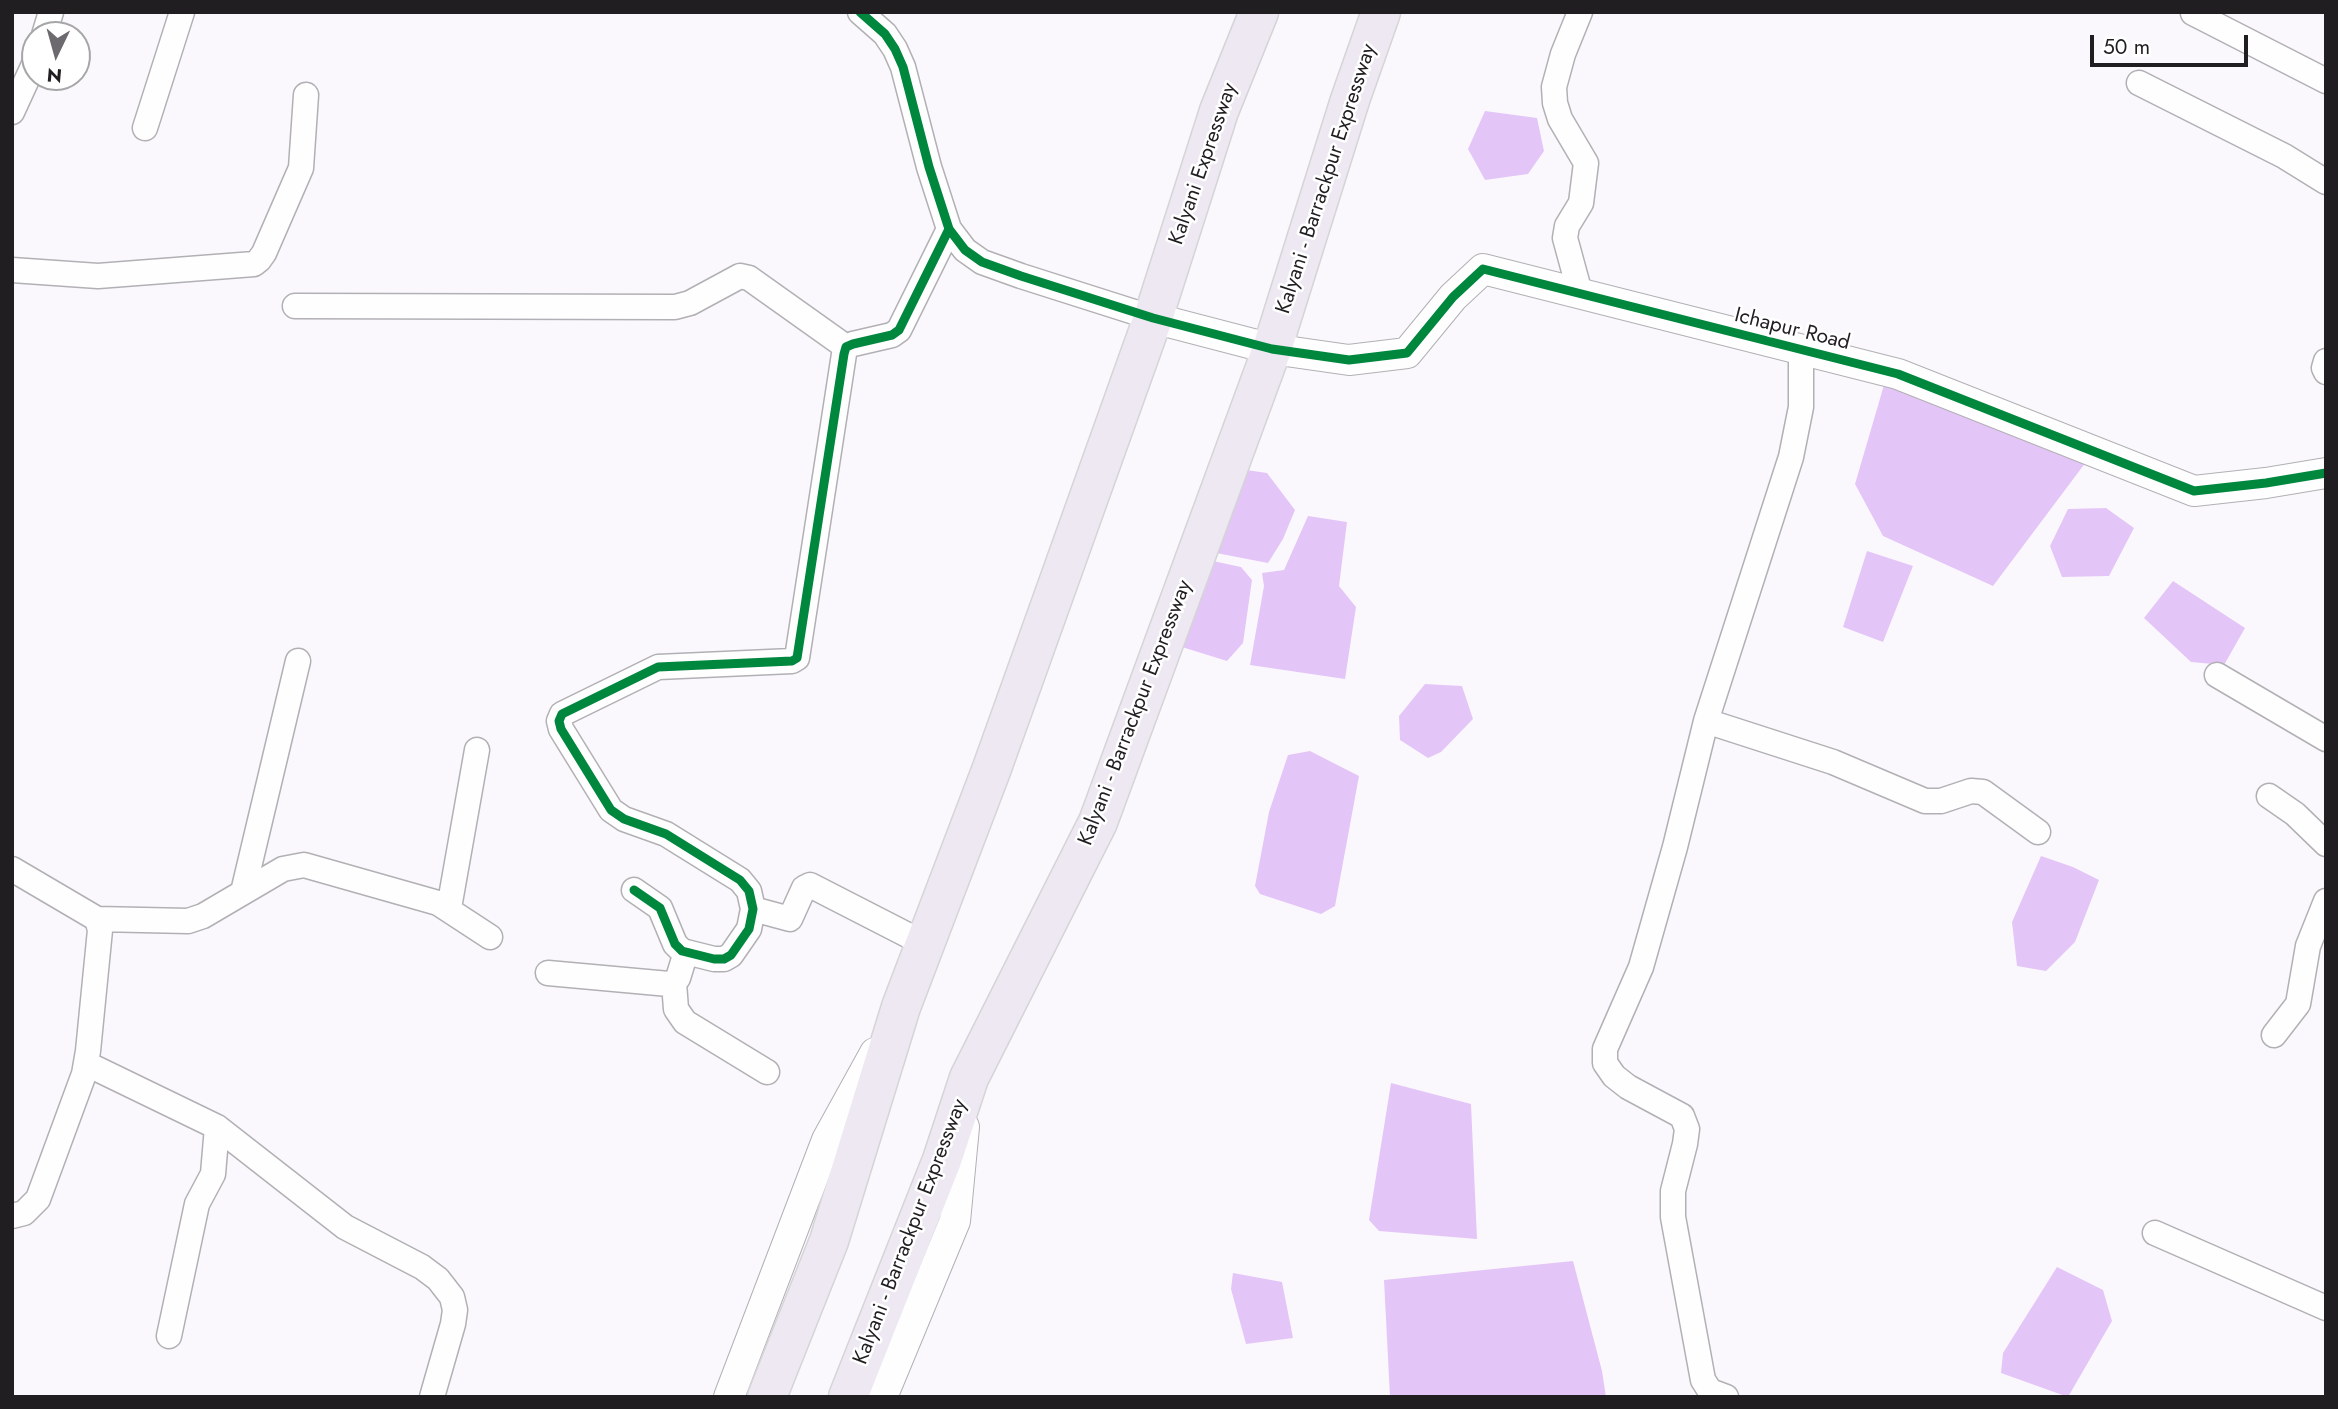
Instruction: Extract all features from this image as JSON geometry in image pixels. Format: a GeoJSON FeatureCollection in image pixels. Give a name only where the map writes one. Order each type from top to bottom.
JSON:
{"type":"FeatureCollection","features":[{"type":"Feature","properties":{"kind":"highway","name":"Kalyani Expressway"},"geometry":{"type":"LineString","coordinates":[[1153,318],[1219,111],[1259,12]]}},
{"type":"Feature","properties":{"kind":"highway","name":"Kalyani - Barrackpur Expressway"},"geometry":{"type":"LineString","coordinates":[[848,1397],[942,1160],[969,1078],[1098,822],[1272,349],[1350,100],[1381,12]]}},
{"type":"Feature","properties":{"kind":"highway"},"geometry":{"type":"LineString","coordinates":[[767,1397],[829,1241],[901,1007],[996,755],[1153,318]]}},
{"type":"Feature","properties":{"kind":"street"},"geometry":{"type":"LineString","coordinates":[[145,128],[183,12]]}},
{"type":"Feature","properties":{"kind":"street"},"geometry":{"type":"LineString","coordinates":[[860,12],[886,34],[903,67],[929,167],[949,229],[965,250],[982,262],[1153,318],[1272,349]]}},
{"type":"Feature","properties":{"kind":"street"},"geometry":{"type":"LineString","coordinates":[[1580,12],[1563,54],[1554,87],[1560,118],[1586,163],[1581,203],[1567,226],[1565,237],[1580,293]]}},
{"type":"Feature","properties":{"kind":"street"},"geometry":{"type":"LineString","coordinates":[[2193,13],[2326,80]]}},
{"type":"Feature","properties":{"kind":"street"},"geometry":{"type":"LineString","coordinates":[[2139,83],[2284,156],[2326,182]]}},
{"type":"Feature","properties":{"kind":"street"},"geometry":{"type":"LineString","coordinates":[[12,112],[22,91]]}},
{"type":"Feature","properties":{"kind":"street"},"geometry":{"type":"LineString","coordinates":[[12,270],[98,276],[254,264],[264,253],[301,168],[306,95]]}},
{"type":"Feature","properties":{"kind":"street"},"geometry":{"type":"LineString","coordinates":[[846,347],[892,335],[900,330],[949,229]]}},
{"type":"Feature","properties":{"kind":"street","name":"Ichapur Road"},"geometry":{"type":"LineString","coordinates":[[1272,349],[1349,360],[1407,353],[1452,297],[1483,269],[1898,374],[2194,491],[2326,473]]}},
{"type":"Feature","properties":{"kind":"street"},"geometry":{"type":"LineString","coordinates":[[295,306],[675,307],[690,303],[740,276],[749,278],[846,347]]}},
{"type":"Feature","properties":{"kind":"street"},"geometry":{"type":"LineString","coordinates":[[634,890],[660,908],[675,944],[686,952],[724,959],[731,955],[750,929],[752,909],[748,891],[740,880],[666,834],[624,819],[611,810],[561,729],[559,721],[562,714],[658,667],[792,661],[797,658],[846,347]]}},
{"type":"Feature","properties":{"kind":"street"},"geometry":{"type":"LineString","coordinates":[[1726,1397],[1710,1391],[1703,1380],[1673,1217],[1673,1191],[1687,1129],[1682,1115],[1628,1087],[1614,1076],[1605,1063],[1605,1049],[1642,967],[1706,720],[1794,446],[1801,407],[1801,351]]}},
{"type":"Feature","properties":{"kind":"street"},"geometry":{"type":"LineString","coordinates":[[2326,360],[2326,372]]}},
{"type":"Feature","properties":{"kind":"street"},"geometry":{"type":"LineString","coordinates":[[243,892],[298,661]]}},
{"type":"Feature","properties":{"kind":"street"},"geometry":{"type":"LineString","coordinates":[[2217,675],[2326,739]]}},
{"type":"Feature","properties":{"kind":"street"},"geometry":{"type":"LineString","coordinates":[[1706,720],[1833,762],[1925,800],[1941,801],[1971,791],[1983,792],[2038,832]]}},
{"type":"Feature","properties":{"kind":"street"},"geometry":{"type":"LineString","coordinates":[[449,908],[477,750]]}},
{"type":"Feature","properties":{"kind":"street"},"geometry":{"type":"LineString","coordinates":[[2269,796],[2295,814],[2326,844]]}},
{"type":"Feature","properties":{"kind":"street"},"geometry":{"type":"LineString","coordinates":[[12,869],[97,919],[188,921],[203,916],[283,869],[304,865],[429,900],[449,908],[490,937]]}},
{"type":"Feature","properties":{"kind":"street"},"geometry":{"type":"LineString","coordinates":[[752,909],[790,919],[804,888],[810,885],[925,944]]}},
{"type":"Feature","properties":{"kind":"street"},"geometry":{"type":"LineString","coordinates":[[2274,1035],[2298,1004],[2308,946],[2326,901]]}},
{"type":"Feature","properties":{"kind":"street"},"geometry":{"type":"LineString","coordinates":[[12,1216],[24,1213],[38,1199],[87,1065],[100,930],[97,919]]}},
{"type":"Feature","properties":{"kind":"street"},"geometry":{"type":"LineString","coordinates":[[686,952],[674,983],[676,1009],[685,1022],[767,1072]]}},
{"type":"Feature","properties":{"kind":"street"},"geometry":{"type":"LineString","coordinates":[[548,973],[674,983]]}},
{"type":"Feature","properties":{"kind":"street"},"geometry":{"type":"LineString","coordinates":[[729,1397],[827,1140],[901,1007]]}},
{"type":"Feature","properties":{"kind":"street"},"geometry":{"type":"LineString","coordinates":[[87,1065],[217,1127],[345,1227],[422,1267],[438,1279],[452,1297],[455,1310],[432,1397]]}},
{"type":"Feature","properties":{"kind":"street"},"geometry":{"type":"LineString","coordinates":[[882,1397],[955,1221],[969,1078]]}},
{"type":"Feature","properties":{"kind":"street"},"geometry":{"type":"LineString","coordinates":[[169,1336],[197,1203],[213,1174],[217,1127]]}},
{"type":"Feature","properties":{"kind":"street"},"geometry":{"type":"LineString","coordinates":[[2155,1233],[2326,1308]]}},
{"type":"Feature","properties":{"kind":"shaded area"},"geometry":{"type":"Polygon","coordinates":[[[1485,111],[1537,118],[1544,151],[1528,174],[1485,180],[1468,149],[1485,111]]]}},
{"type":"Feature","properties":{"kind":"shaded area"},"geometry":{"type":"Polygon","coordinates":[[[1884,385],[2086,462],[1993,586],[1883,536],[1855,484],[1884,385]]]}},
{"type":"Feature","properties":{"kind":"shaded area"},"geometry":{"type":"Polygon","coordinates":[[[1233,468],[1267,473],[1295,510],[1283,539],[1268,563],[1211,552],[1233,468]]]}},
{"type":"Feature","properties":{"kind":"shaded area"},"geometry":{"type":"Polygon","coordinates":[[[2106,508],[2134,528],[2109,576],[2062,577],[2050,546],[2068,509],[2106,508]]]}},
{"type":"Feature","properties":{"kind":"shaded area"},"geometry":{"type":"Polygon","coordinates":[[[1308,516],[1347,522],[1339,586],[1356,607],[1345,679],[1250,665],[1264,586],[1262,573],[1284,570],[1308,516]]]}},
{"type":"Feature","properties":{"kind":"shaded area"},"geometry":{"type":"Polygon","coordinates":[[[1867,551],[1913,566],[1883,642],[1843,627],[1867,551]]]}},
{"type":"Feature","properties":{"kind":"shaded area"},"geometry":{"type":"Polygon","coordinates":[[[1180,554],[1241,567],[1252,580],[1243,643],[1227,661],[1169,643],[1180,554]]]}},
{"type":"Feature","properties":{"kind":"shaded area"},"geometry":{"type":"Polygon","coordinates":[[[2173,581],[2245,628],[2224,665],[2191,662],[2144,618],[2173,581]]]}},
{"type":"Feature","properties":{"kind":"shaded area"},"geometry":{"type":"Polygon","coordinates":[[[1425,684],[1462,686],[1473,719],[1441,752],[1428,758],[1400,740],[1399,716],[1425,684]]]}},
{"type":"Feature","properties":{"kind":"shaded area"},"geometry":{"type":"Polygon","coordinates":[[[1310,751],[1359,776],[1335,906],[1321,914],[1260,894],[1255,886],[1269,812],[1288,755],[1310,751]]]}},
{"type":"Feature","properties":{"kind":"shaded area"},"geometry":{"type":"Polygon","coordinates":[[[2041,856],[2099,880],[2075,942],[2046,971],[2017,966],[2012,922],[2041,856]]]}},
{"type":"Feature","properties":{"kind":"shaded area"},"geometry":{"type":"Polygon","coordinates":[[[1391,1083],[1471,1104],[1477,1239],[1379,1231],[1369,1220],[1391,1083]]]}},
{"type":"Feature","properties":{"kind":"shaded area"},"geometry":{"type":"Polygon","coordinates":[[[1573,1261],[1602,1371],[1606,1397],[1390,1397],[1384,1280],[1573,1261]]]}},
{"type":"Feature","properties":{"kind":"shaded area"},"geometry":{"type":"Polygon","coordinates":[[[2057,1267],[2103,1290],[2112,1321],[2068,1397],[2001,1373],[2003,1353],[2057,1267]]]}},
{"type":"Feature","properties":{"kind":"shaded area"},"geometry":{"type":"Polygon","coordinates":[[[1233,1273],[1282,1282],[1293,1338],[1246,1344],[1231,1289],[1233,1273]]]}},
{"type":"Feature","properties":{"kind":"cycle path"},"geometry":{"type":"LineString","coordinates":[[860,12],[885,34],[903,67],[929,167],[949,229],[965,250],[982,262],[1153,318],[1272,349],[1349,360],[1407,353],[1453,297],[1483,269],[1898,374],[2194,491],[2326,473]]}},
{"type":"Feature","properties":{"kind":"cycle path"},"geometry":{"type":"LineString","coordinates":[[634,890],[660,908],[675,944],[682,951],[724,959],[731,955],[749,929],[753,909],[749,891],[740,880],[666,834],[624,819],[611,810],[561,729],[559,721],[562,714],[658,667],[792,661],[797,658],[846,347],[892,335],[899,330],[949,229]]}}]}
